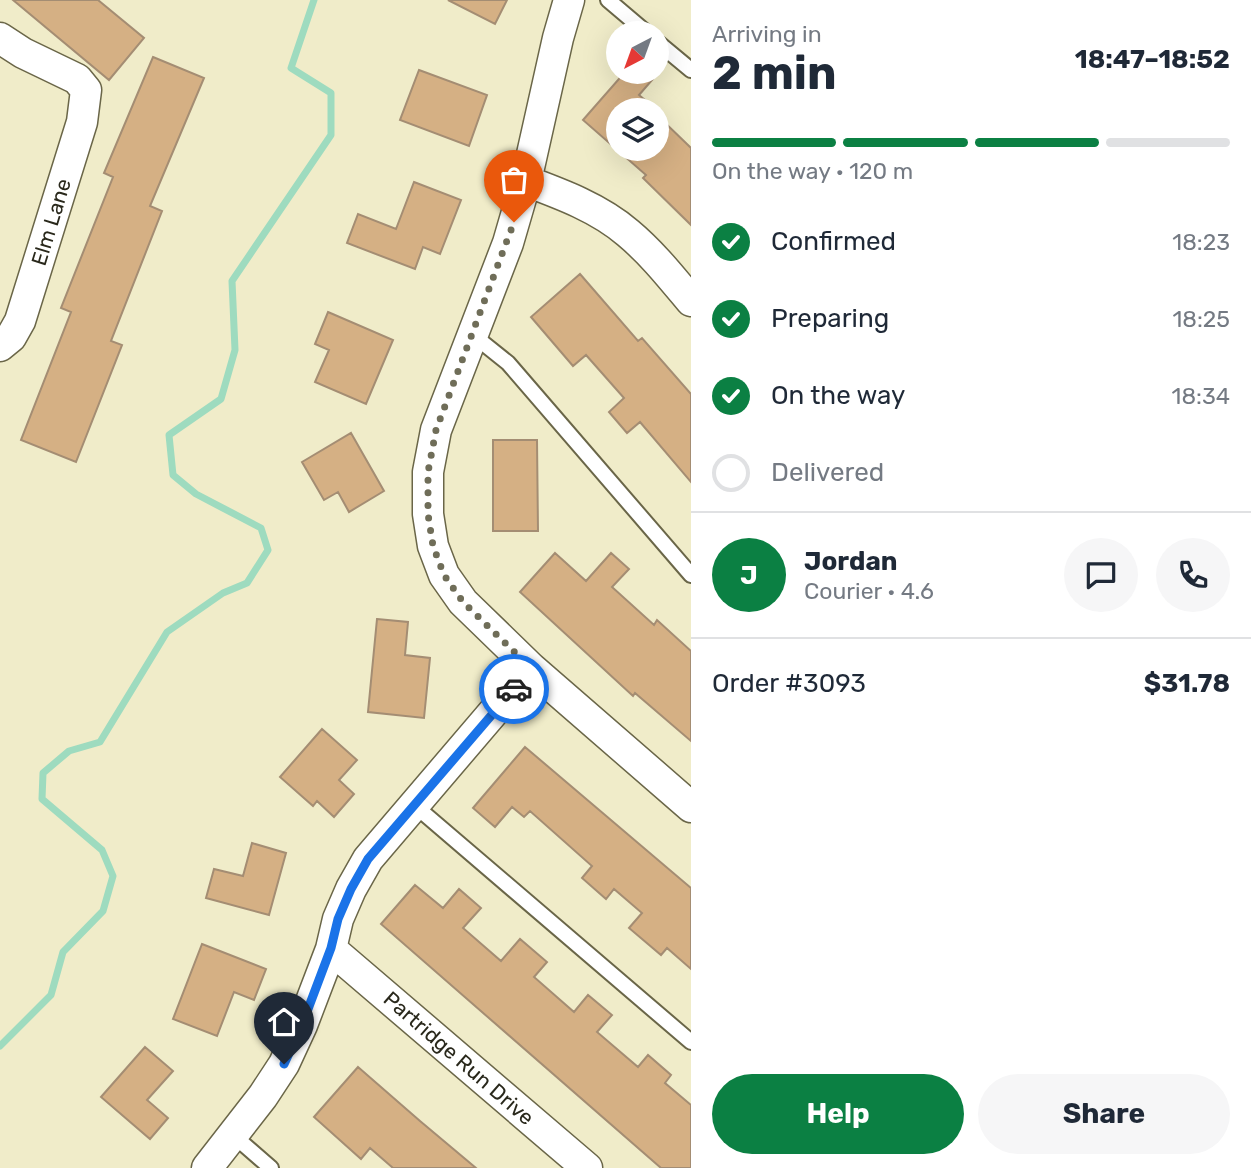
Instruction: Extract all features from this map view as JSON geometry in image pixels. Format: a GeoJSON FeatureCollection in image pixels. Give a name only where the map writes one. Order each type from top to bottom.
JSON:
{"type":"FeatureCollection","features":[{"type":"Feature","properties":{"kind":"street"},"geometry":{"type":"LineString","coordinates":[[569,0],[526,181],[508,243],[436,430],[428,472],[428,514],[433,546],[444,575],[477,618],[691,807]]}},
{"type":"Feature","properties":{"kind":"street","name":"Elm Lane"},"geometry":{"type":"LineString","coordinates":[[0,38],[23,53],[77,79],[86,90],[82,122],[20,321],[11,337],[0,346]]}},
{"type":"Feature","properties":{"kind":"street"},"geometry":{"type":"LineString","coordinates":[[526,181],[594,210],[626,231],[657,260],[691,301]]}},
{"type":"Feature","properties":{"kind":"street"},"geometry":{"type":"LineString","coordinates":[[207,1168],[263,1096],[284,1064],[331,948],[338,919],[363,869],[413,804],[531,668]]}},
{"type":"Feature","properties":{"kind":"street","name":"Partridge Run Drive"},"geometry":{"type":"LineString","coordinates":[[331,948],[587,1168]]}},
{"type":"Feature","properties":{"kind":"lane"},"geometry":{"type":"LineString","coordinates":[[608,0],[633,21]]}},
{"type":"Feature","properties":{"kind":"lane"},"geometry":{"type":"LineString","coordinates":[[669,52],[691,70]]}},
{"type":"Feature","properties":{"kind":"lane"},"geometry":{"type":"LineString","coordinates":[[473,335],[508,363],[691,575]]}},
{"type":"Feature","properties":{"kind":"lane"},"geometry":{"type":"LineString","coordinates":[[413,804],[691,1042]]}},
{"type":"Feature","properties":{"kind":"lane"},"geometry":{"type":"LineString","coordinates":[[233,1135],[271,1168]]}},
{"type":"Feature","properties":{"kind":"building"},"geometry":{"type":"Polygon","coordinates":[[[13,0],[98,0],[144,38],[109,80],[13,0]]]}},
{"type":"Feature","properties":{"kind":"building"},"geometry":{"type":"Polygon","coordinates":[[[448,0],[507,0],[495,24],[448,0]]]}},
{"type":"Feature","properties":{"kind":"building"},"geometry":{"type":"Polygon","coordinates":[[[153,57],[204,78],[150,206],[162,211],[111,341],[122,345],[76,462],[21,440],[71,312],[61,308],[113,177],[104,173],[153,57]]]}},
{"type":"Feature","properties":{"kind":"building"},"geometry":{"type":"Polygon","coordinates":[[[419,70],[487,95],[469,146],[400,120],[419,70]]]}},
{"type":"Feature","properties":{"kind":"building"},"geometry":{"type":"Polygon","coordinates":[[[614,84],[649,84],[639,95],[643,98],[606,98],[606,140],[583,120],[614,84]]]}},
{"type":"Feature","properties":{"kind":"building"},"geometry":{"type":"Polygon","coordinates":[[[669,127],[691,148],[691,225],[643,178],[646,175],[630,161],[669,161],[669,127]]]}},
{"type":"Feature","properties":{"kind":"building"},"geometry":{"type":"Polygon","coordinates":[[[414,182],[461,200],[440,254],[423,247],[415,269],[347,243],[358,214],[396,229],[414,182]]]}},
{"type":"Feature","properties":{"kind":"building"},"geometry":{"type":"Polygon","coordinates":[[[580,274],[638,341],[642,338],[691,394],[691,482],[640,422],[627,433],[609,412],[624,398],[586,355],[573,366],[531,317],[580,274]]]}},
{"type":"Feature","properties":{"kind":"building"},"geometry":{"type":"Polygon","coordinates":[[[328,312],[393,340],[366,404],[315,382],[329,350],[315,344],[328,312]]]}},
{"type":"Feature","properties":{"kind":"building"},"geometry":{"type":"Polygon","coordinates":[[[351,433],[384,491],[349,512],[338,492],[324,500],[302,462],[351,433]]]}},
{"type":"Feature","properties":{"kind":"building"},"geometry":{"type":"Polygon","coordinates":[[[493,440],[537,440],[538,531],[493,531],[493,440]]]}},
{"type":"Feature","properties":{"kind":"building"},"geometry":{"type":"Polygon","coordinates":[[[555,553],[586,581],[611,553],[629,569],[612,587],[654,625],[657,620],[691,651],[691,741],[635,693],[633,696],[520,592],[555,553]]]}},
{"type":"Feature","properties":{"kind":"building"},"geometry":{"type":"Polygon","coordinates":[[[377,619],[408,622],[405,655],[430,658],[424,718],[368,712],[377,619]]]}},
{"type":"Feature","properties":{"kind":"building"},"geometry":{"type":"Polygon","coordinates":[[[322,729],[357,760],[339,780],[354,794],[334,817],[317,801],[313,806],[280,777],[322,729]]]}},
{"type":"Feature","properties":{"kind":"building"},"geometry":{"type":"Polygon","coordinates":[[[525,747],[691,888],[691,969],[667,948],[661,955],[629,928],[642,913],[614,889],[606,899],[582,878],[592,866],[530,811],[524,817],[512,807],[495,827],[473,808],[525,747]]]}},
{"type":"Feature","properties":{"kind":"building"},"geometry":{"type":"Polygon","coordinates":[[[252,843],[286,853],[269,915],[206,898],[214,869],[243,876],[252,843]]]}},
{"type":"Feature","properties":{"kind":"building"},"geometry":{"type":"Polygon","coordinates":[[[415,885],[443,908],[459,889],[481,908],[463,928],[501,961],[520,939],[547,962],[534,977],[574,1012],[588,995],[612,1015],[597,1032],[638,1067],[648,1055],[671,1075],[665,1083],[691,1105],[691,1168],[661,1168],[381,924],[415,885]]]}},
{"type":"Feature","properties":{"kind":"building"},"geometry":{"type":"Polygon","coordinates":[[[202,944],[266,969],[254,1000],[234,992],[217,1036],[173,1019],[202,944]]]}},
{"type":"Feature","properties":{"kind":"building"},"geometry":{"type":"Polygon","coordinates":[[[145,1047],[173,1071],[147,1100],[168,1118],[150,1139],[101,1097],[145,1047]]]}},
{"type":"Feature","properties":{"kind":"building"},"geometry":{"type":"Polygon","coordinates":[[[358,1067],[476,1168],[393,1168],[370,1148],[361,1159],[314,1117],[358,1067]]]}},
{"type":"Feature","properties":{"kind":"waterway"},"geometry":{"type":"LineString","coordinates":[[0,1046],[51,995],[63,952],[103,911],[113,876],[102,850],[42,799],[43,773],[69,751],[100,742],[167,632],[223,593],[247,583],[268,550],[261,528],[196,494],[173,475],[169,435],[221,399],[235,350],[232,281],[331,135],[331,93],[291,68],[314,0]]}},
{"type":"Feature","properties":{"kind":"way so far"},"geometry":{"type":"LineString","coordinates":[[514,222],[436,430],[428,472],[428,514],[433,546],[444,575],[484,625],[531,668],[514,689]]}},
{"type":"Feature","properties":{"kind":"route"},"geometry":{"type":"LineString","coordinates":[[284,1064],[331,948],[338,919],[368,859],[514,689]]}}]}
